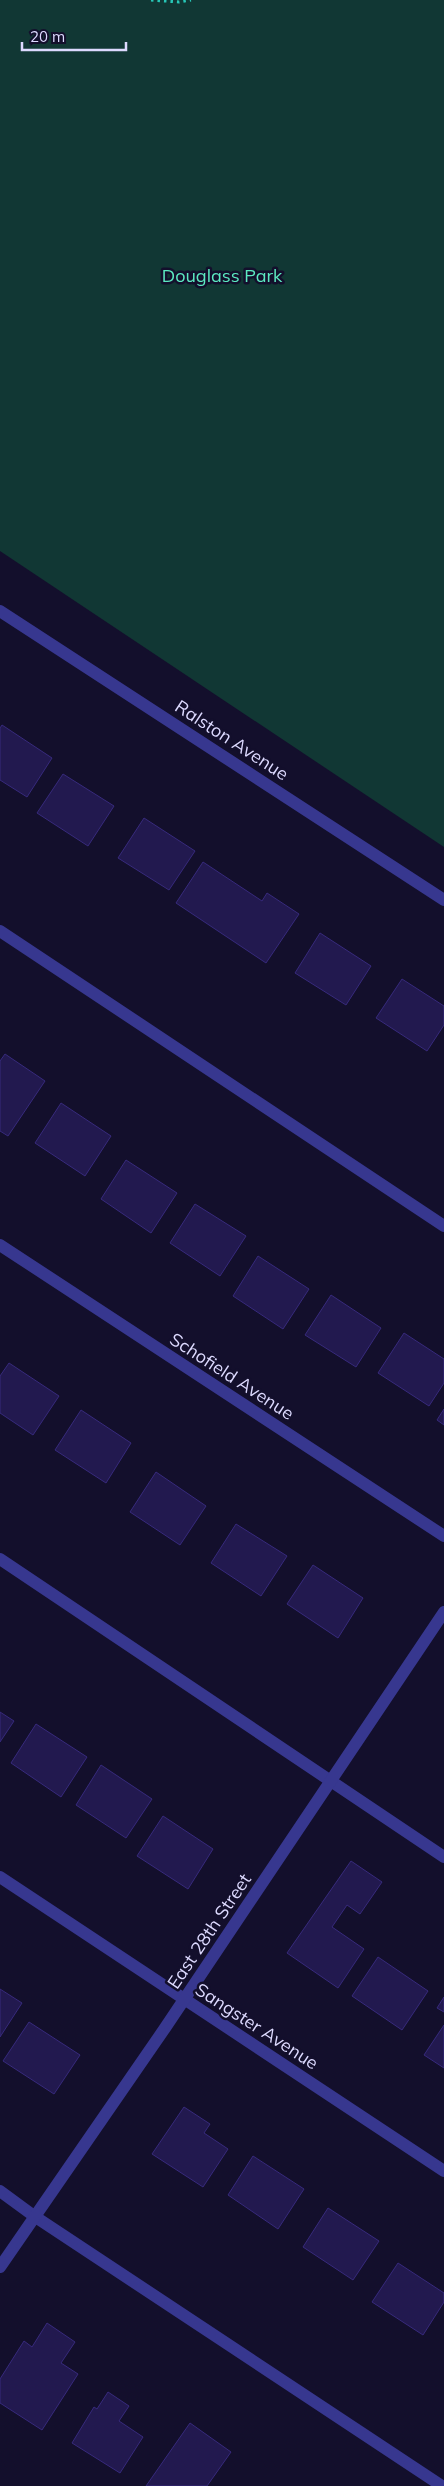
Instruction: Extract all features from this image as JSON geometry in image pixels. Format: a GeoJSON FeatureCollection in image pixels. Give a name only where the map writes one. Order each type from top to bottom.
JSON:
{"type":"FeatureCollection","features":[{"type":"Feature","properties":{"kind":"street","name":"Ralston Avenue"},"geometry":{"type":"LineString","coordinates":[[0,611],[444,900]]}},
{"type":"Feature","properties":{"kind":"street"},"geometry":{"type":"LineString","coordinates":[[0,931],[444,1226]]}},
{"type":"Feature","properties":{"kind":"street","name":"Schofield Avenue"},"geometry":{"type":"LineString","coordinates":[[0,1245],[444,1536]]}},
{"type":"Feature","properties":{"kind":"street"},"geometry":{"type":"LineString","coordinates":[[0,1559],[331,1783],[444,1856]]}},
{"type":"Feature","properties":{"kind":"street","name":"East 28th Street"},"geometry":{"type":"LineString","coordinates":[[0,2267],[331,1783],[444,1612]]}},
{"type":"Feature","properties":{"kind":"street","name":"Sangster Avenue"},"geometry":{"type":"LineString","coordinates":[[0,1877],[444,2171]]}},
{"type":"Feature","properties":{"kind":"street"},"geometry":{"type":"LineString","coordinates":[[0,2191],[34,2216],[442,2486]]}},
{"type":"Feature","properties":{"kind":"path"},"geometry":{"type":"LineString","coordinates":[[151,0],[179,2],[191,0]]}},
{"type":"Feature","properties":{"kind":"green space","name":"Douglass Park"},"geometry":{"type":"Polygon","coordinates":[[[0,0],[444,0],[444,847],[0,551],[0,0]]]}},
{"type":"Feature","properties":{"kind":"building"},"geometry":{"type":"Polygon","coordinates":[[[2,725],[52,758],[27,797],[0,780],[0,728],[2,725]]]}},
{"type":"Feature","properties":{"kind":"building"},"geometry":{"type":"Polygon","coordinates":[[[63,774],[114,806],[88,846],[37,813],[63,774]]]}},
{"type":"Feature","properties":{"kind":"building"},"geometry":{"type":"Polygon","coordinates":[[[144,818],[195,851],[169,890],[118,858],[144,818]]]}},
{"type":"Feature","properties":{"kind":"building"},"geometry":{"type":"Polygon","coordinates":[[[203,862],[262,901],[267,893],[299,914],[266,963],[176,903],[203,862]]]}},
{"type":"Feature","properties":{"kind":"building"},"geometry":{"type":"Polygon","coordinates":[[[320,933],[371,966],[346,1005],[295,973],[320,933]]]}},
{"type":"Feature","properties":{"kind":"building"},"geometry":{"type":"Polygon","coordinates":[[[402,979],[444,1006],[444,1025],[427,1051],[376,1018],[402,979]]]}},
{"type":"Feature","properties":{"kind":"building"},"geometry":{"type":"Polygon","coordinates":[[[5,1054],[45,1081],[8,1136],[0,1131],[0,1061],[5,1054]]]}},
{"type":"Feature","properties":{"kind":"building"},"geometry":{"type":"Polygon","coordinates":[[[61,1103],[111,1136],[85,1176],[35,1143],[61,1103]]]}},
{"type":"Feature","properties":{"kind":"building"},"geometry":{"type":"Polygon","coordinates":[[[126,1160],[177,1193],[151,1233],[101,1199],[126,1160]]]}},
{"type":"Feature","properties":{"kind":"building"},"geometry":{"type":"Polygon","coordinates":[[[195,1204],[246,1236],[220,1276],[170,1243],[195,1204]]]}},
{"type":"Feature","properties":{"kind":"building"},"geometry":{"type":"Polygon","coordinates":[[[258,1256],[309,1289],[283,1329],[233,1296],[258,1256]]]}},
{"type":"Feature","properties":{"kind":"building"},"geometry":{"type":"Polygon","coordinates":[[[331,1295],[381,1328],[356,1367],[305,1335],[331,1295]]]}},
{"type":"Feature","properties":{"kind":"building"},"geometry":{"type":"Polygon","coordinates":[[[404,1333],[444,1359],[444,1383],[429,1406],[378,1373],[404,1333]]]}},
{"type":"Feature","properties":{"kind":"building"},"geometry":{"type":"Polygon","coordinates":[[[9,1363],[59,1396],[33,1435],[0,1413],[0,1376],[9,1363]]]}},
{"type":"Feature","properties":{"kind":"building"},"geometry":{"type":"Polygon","coordinates":[[[444,1409],[444,1425],[437,1420],[444,1409]]]}},
{"type":"Feature","properties":{"kind":"building"},"geometry":{"type":"Polygon","coordinates":[[[81,1410],[131,1443],[106,1483],[55,1450],[81,1410]]]}},
{"type":"Feature","properties":{"kind":"building"},"geometry":{"type":"Polygon","coordinates":[[[156,1472],[206,1506],[180,1545],[130,1512],[156,1472]]]}},
{"type":"Feature","properties":{"kind":"building"},"geometry":{"type":"Polygon","coordinates":[[[236,1524],[287,1556],[261,1596],[211,1563],[236,1524]]]}},
{"type":"Feature","properties":{"kind":"building"},"geometry":{"type":"Polygon","coordinates":[[[313,1565],[363,1598],[338,1638],[287,1604],[313,1565]]]}},
{"type":"Feature","properties":{"kind":"building"},"geometry":{"type":"Polygon","coordinates":[[[0,1712],[14,1721],[0,1742],[0,1712]]]}},
{"type":"Feature","properties":{"kind":"building"},"geometry":{"type":"Polygon","coordinates":[[[36,1724],[87,1757],[61,1797],[11,1763],[36,1724]]]}},
{"type":"Feature","properties":{"kind":"building"},"geometry":{"type":"Polygon","coordinates":[[[101,1765],[152,1799],[126,1838],[76,1805],[101,1765]]]}},
{"type":"Feature","properties":{"kind":"building"},"geometry":{"type":"Polygon","coordinates":[[[163,1816],[213,1849],[188,1889],[137,1856],[163,1816]]]}},
{"type":"Feature","properties":{"kind":"building"},"geometry":{"type":"Polygon","coordinates":[[[351,1861],[382,1882],[360,1914],[347,1905],[332,1927],[364,1949],[338,1988],[287,1953],[351,1861]]]}},
{"type":"Feature","properties":{"kind":"building"},"geometry":{"type":"Polygon","coordinates":[[[378,1957],[428,1991],[402,2030],[352,1996],[378,1957]]]}},
{"type":"Feature","properties":{"kind":"building"},"geometry":{"type":"Polygon","coordinates":[[[0,1989],[22,2003],[0,2037],[0,1989]]]}},
{"type":"Feature","properties":{"kind":"building"},"geometry":{"type":"Polygon","coordinates":[[[444,1997],[444,2012],[437,2008],[444,1997]]]}},
{"type":"Feature","properties":{"kind":"building"},"geometry":{"type":"Polygon","coordinates":[[[29,2022],[80,2055],[54,2094],[3,2061],[29,2022]]]}},
{"type":"Feature","properties":{"kind":"building"},"geometry":{"type":"Polygon","coordinates":[[[444,2025],[444,2068],[424,2055],[444,2025]]]}},
{"type":"Feature","properties":{"kind":"building"},"geometry":{"type":"Polygon","coordinates":[[[184,2107],[210,2124],[204,2133],[228,2149],[203,2187],[152,2154],[184,2107]]]}},
{"type":"Feature","properties":{"kind":"building"},"geometry":{"type":"Polygon","coordinates":[[[253,2156],[304,2189],[278,2229],[228,2195],[253,2156]]]}},
{"type":"Feature","properties":{"kind":"building"},"geometry":{"type":"Polygon","coordinates":[[[328,2208],[379,2241],[353,2280],[303,2247],[328,2208]]]}},
{"type":"Feature","properties":{"kind":"building"},"geometry":{"type":"Polygon","coordinates":[[[398,2263],[444,2293],[444,2302],[423,2335],[372,2302],[398,2263]]]}},
{"type":"Feature","properties":{"kind":"building"},"geometry":{"type":"Polygon","coordinates":[[[47,2323],[75,2342],[61,2363],[78,2374],[42,2430],[0,2403],[0,2379],[24,2341],[32,2347],[47,2323]]]}},
{"type":"Feature","properties":{"kind":"building"},"geometry":{"type":"Polygon","coordinates":[[[108,2392],[129,2406],[119,2421],[143,2437],[120,2473],[72,2443],[94,2407],[97,2409],[108,2392]]]}},
{"type":"Feature","properties":{"kind":"building"},"geometry":{"type":"Polygon","coordinates":[[[190,2423],[231,2452],[207,2486],[146,2486],[190,2423]]]}}]}
